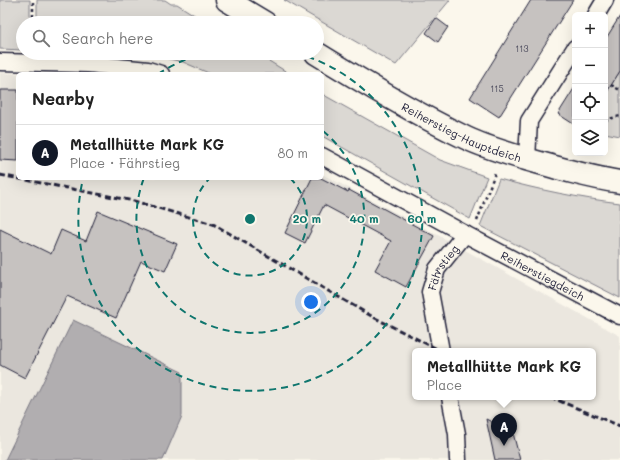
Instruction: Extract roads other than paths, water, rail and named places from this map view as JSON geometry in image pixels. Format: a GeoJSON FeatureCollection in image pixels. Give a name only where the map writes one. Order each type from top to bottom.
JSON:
{"type":"FeatureCollection","features":[{"type":"Feature","properties":{"kind":"main road"},"geometry":{"type":"LineString","coordinates":[[227,0],[254,16]]}},
{"type":"Feature","properties":{"kind":"main road","name":"Reiherstieg-Hauptdeich"},"geometry":{"type":"LineString","coordinates":[[324,58],[400,104],[467,139],[571,172],[599,179],[620,182]]}},
{"type":"Feature","properties":{"kind":"street"},"geometry":{"type":"LineString","coordinates":[[598,12],[605,0]]}},
{"type":"Feature","properties":{"kind":"street"},"geometry":{"type":"LineString","coordinates":[[527,159],[529,121],[572,53]]}},
{"type":"Feature","properties":{"kind":"street"},"geometry":{"type":"LineString","coordinates":[[0,62],[88,64],[148,70],[154,72]]}},
{"type":"Feature","properties":{"kind":"street","name":"Reiherstiegdeich"},"geometry":{"type":"LineString","coordinates":[[324,157],[471,229],[620,316]]}},
{"type":"Feature","properties":{"kind":"street","name":"Fährstieg"},"geometry":{"type":"LineString","coordinates":[[440,348],[430,292],[437,269],[471,229]]}},
{"type":"Feature","properties":{"kind":"street"},"geometry":{"type":"LineString","coordinates":[[451,400],[457,434],[458,460]]}},
{"type":"Feature","properties":{"kind":"railway"},"geometry":{"type":"LineString","coordinates":[[0,175],[16,178]]}},
{"type":"Feature","properties":{"kind":"railway"},"geometry":{"type":"LineString","coordinates":[[26,180],[134,201],[213,224],[373,317],[435,348]]}},
{"type":"Feature","properties":{"kind":"railway"},"geometry":{"type":"LineString","coordinates":[[557,400],[620,426]]}},
{"type":"Feature","properties":{"kind":"place","name":"Metallhütte Mark KG"},"geometry":{"type":"Point","coordinates":[504,446]}}]}
